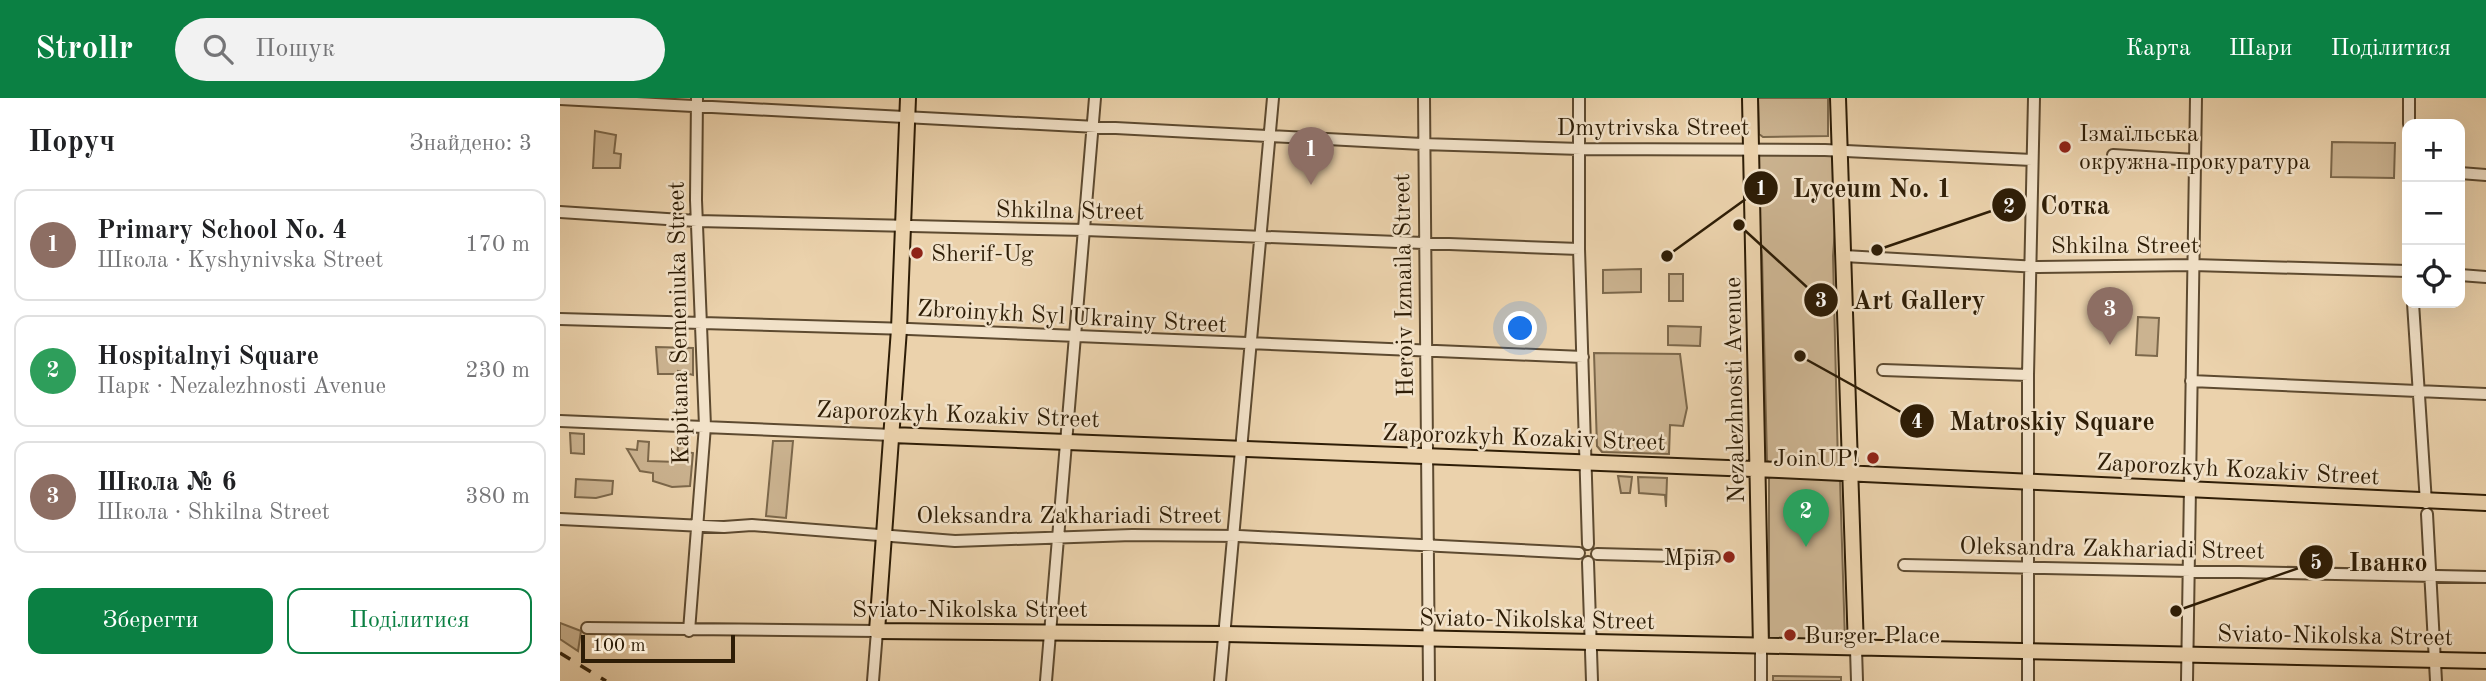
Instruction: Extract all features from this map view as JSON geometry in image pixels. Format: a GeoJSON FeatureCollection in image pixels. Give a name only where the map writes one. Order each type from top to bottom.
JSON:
{"type":"FeatureCollection","features":[{"type":"Feature","properties":{"kind":"main road"},"geometry":{"type":"LineString","coordinates":[[877,632],[899,329],[908,98]]}},
{"type":"Feature","properties":{"kind":"main road","name":"Nezalezhnosti Avenue"},"geometry":{"type":"LineString","coordinates":[[1751,98],[1761,647]]}},
{"type":"Feature","properties":{"kind":"main road"},"geometry":{"type":"LineString","coordinates":[[1839,98],[1856,649]]}},
{"type":"Feature","properties":{"kind":"main road","name":"Zaporozkyh Kozakiv Street"},"geometry":{"type":"LineString","coordinates":[[892,435],[2189,488],[2426,508],[2486,503]]}},
{"type":"Feature","properties":{"kind":"main road","name":"Sviato-Nikolska Street"},"geometry":{"type":"LineString","coordinates":[[877,632],[1224,634],[2486,661]]}},
{"type":"Feature","properties":{"kind":"street"},"geometry":{"type":"LineString","coordinates":[[1046,681],[1060,540],[1095,98]]}},
{"type":"Feature","properties":{"kind":"street"},"geometry":{"type":"LineString","coordinates":[[1220,681],[1273,98]]}},
{"type":"Feature","properties":{"kind":"street","name":"Heroiv Izmaila Street"},"geometry":{"type":"LineString","coordinates":[[1424,98],[1422,144],[1429,681]]}},
{"type":"Feature","properties":{"kind":"street"},"geometry":{"type":"LineString","coordinates":[[1579,98],[1579,249],[1588,544],[1597,554]]}},
{"type":"Feature","properties":{"kind":"street"},"geometry":{"type":"LineString","coordinates":[[2028,681],[2028,375],[2034,98]]}},
{"type":"Feature","properties":{"kind":"street"},"geometry":{"type":"LineString","coordinates":[[2187,681],[2196,98]]}},
{"type":"Feature","properties":{"kind":"street"},"geometry":{"type":"LineString","coordinates":[[2409,98],[2409,119]]}},
{"type":"Feature","properties":{"kind":"street","name":"Dmytrivska Street"},"geometry":{"type":"LineString","coordinates":[[560,99],[696,102],[1422,144],[1581,149],[1841,151],[2032,160]]}},
{"type":"Feature","properties":{"kind":"street","name":"Kapitana Semeniuka Street"},"geometry":{"type":"LineString","coordinates":[[689,631],[705,426],[697,221],[696,102]]}},
{"type":"Feature","properties":{"kind":"street"},"geometry":{"type":"LineString","coordinates":[[2113,155],[2195,160]]}},
{"type":"Feature","properties":{"kind":"street"},"geometry":{"type":"LineString","coordinates":[[2465,173],[2486,175]]}},
{"type":"Feature","properties":{"kind":"street","name":"Shkilna Street"},"geometry":{"type":"LineString","coordinates":[[560,212],[697,221],[902,228],[1085,230],[1579,249]]}},
{"type":"Feature","properties":{"kind":"street","name":"Shkilna Street"},"geometry":{"type":"LineString","coordinates":[[1844,256],[2030,266],[2193,265],[2402,271]]}},
{"type":"Feature","properties":{"kind":"street"},"geometry":{"type":"LineString","coordinates":[[2465,275],[2486,277]]}},
{"type":"Feature","properties":{"kind":"street"},"geometry":{"type":"LineString","coordinates":[[2413,308],[2436,681]]}},
{"type":"Feature","properties":{"kind":"street","name":"Zbroinykh Syl Ukrainy Street"},"geometry":{"type":"LineString","coordinates":[[560,319],[1425,349],[1583,358]]}},
{"type":"Feature","properties":{"kind":"street"},"geometry":{"type":"LineString","coordinates":[[1883,370],[2028,375]]}},
{"type":"Feature","properties":{"kind":"street"},"geometry":{"type":"LineString","coordinates":[[2191,381],[2486,394]]}},
{"type":"Feature","properties":{"kind":"street","name":"Zaporozkyh Kozakiv Street"},"geometry":{"type":"LineString","coordinates":[[560,421],[892,435]]}},
{"type":"Feature","properties":{"kind":"street","name":"Oleksandra Zakhariadi Street"},"geometry":{"type":"LineString","coordinates":[[560,519],[752,525],[955,541],[1060,540],[1132,535],[1233,536],[1579,553]]}},
{"type":"Feature","properties":{"kind":"street"},"geometry":{"type":"LineString","coordinates":[[1588,544],[1579,553],[1588,562],[1592,681]]}},
{"type":"Feature","properties":{"kind":"street"},"geometry":{"type":"LineString","coordinates":[[1588,562],[1597,554],[1714,557]]}},
{"type":"Feature","properties":{"kind":"street","name":"Oleksandra Zakhariadi Street"},"geometry":{"type":"LineString","coordinates":[[1904,565],[2486,578]]}},
{"type":"Feature","properties":{"kind":"street","name":"Sviato-Nikolska Street"},"geometry":{"type":"LineString","coordinates":[[587,628],[877,632]]}},
{"type":"Feature","properties":{"kind":"street"},"geometry":{"type":"LineString","coordinates":[[873,681],[877,632]]}},
{"type":"Feature","properties":{"kind":"street","name":"Nezalezhnosti Avenue"},"geometry":{"type":"LineString","coordinates":[[1761,647],[1761,681]]}},
{"type":"Feature","properties":{"kind":"street"},"geometry":{"type":"LineString","coordinates":[[1856,649],[1857,681]]}},
{"type":"Feature","properties":{"kind":"shaded area"},"geometry":{"type":"Polygon","coordinates":[[[1758,98],[1828,98],[1828,136],[1763,137],[1759,134],[1758,98]]]}},
{"type":"Feature","properties":{"kind":"shaded area"},"geometry":{"type":"Polygon","coordinates":[[[595,131],[616,135],[614,153],[621,154],[620,168],[593,168],[595,131]]]}},
{"type":"Feature","properties":{"kind":"shaded area"},"geometry":{"type":"Polygon","coordinates":[[[2332,142],[2395,143],[2394,178],[2331,177],[2332,142]]]}},
{"type":"Feature","properties":{"kind":"shaded area"},"geometry":{"type":"Polygon","coordinates":[[[1752,149],[1841,151],[1833,256],[1838,466],[1769,463],[1767,460],[1762,255],[1752,149]]]}},
{"type":"Feature","properties":{"kind":"shaded area"},"geometry":{"type":"Polygon","coordinates":[[[1641,269],[1641,292],[1603,293],[1603,270],[1641,269]]]}},
{"type":"Feature","properties":{"kind":"shaded area"},"geometry":{"type":"Polygon","coordinates":[[[1669,274],[1683,274],[1683,301],[1669,301],[1669,274]]]}},
{"type":"Feature","properties":{"kind":"shaded area"},"geometry":{"type":"Polygon","coordinates":[[[2138,317],[2159,318],[2157,356],[2136,355],[2138,317]]]}},
{"type":"Feature","properties":{"kind":"shaded area"},"geometry":{"type":"Polygon","coordinates":[[[1668,326],[1701,327],[1700,346],[1668,345],[1668,326]]]}},
{"type":"Feature","properties":{"kind":"shaded area"},"geometry":{"type":"Polygon","coordinates":[[[656,347],[693,348],[693,375],[678,371],[678,374],[658,374],[656,347]]]}},
{"type":"Feature","properties":{"kind":"shaded area"},"geometry":{"type":"Polygon","coordinates":[[[1594,353],[1680,354],[1687,408],[1683,426],[1670,425],[1669,454],[1602,452],[1597,446],[1594,353]]]}},
{"type":"Feature","properties":{"kind":"shaded area"},"geometry":{"type":"Polygon","coordinates":[[[570,433],[584,434],[584,454],[571,453],[570,433]]]}},
{"type":"Feature","properties":{"kind":"shaded area"},"geometry":{"type":"Polygon","coordinates":[[[638,441],[649,442],[648,461],[677,462],[678,443],[687,443],[686,452],[693,453],[690,486],[672,487],[653,481],[653,473],[640,471],[627,449],[637,450],[638,441]]]}},
{"type":"Feature","properties":{"kind":"shaded area"},"geometry":{"type":"Polygon","coordinates":[[[773,441],[793,441],[786,518],[766,516],[773,441]]]}},
{"type":"Feature","properties":{"kind":"shaded area"},"geometry":{"type":"Polygon","coordinates":[[[1618,476],[1632,477],[1630,493],[1621,493],[1618,476]]]}},
{"type":"Feature","properties":{"kind":"shaded area"},"geometry":{"type":"Polygon","coordinates":[[[1769,476],[1840,480],[1845,641],[1769,639],[1769,476]]]}},
{"type":"Feature","properties":{"kind":"shaded area"},"geometry":{"type":"Polygon","coordinates":[[[1638,477],[1667,478],[1666,507],[1665,495],[1639,493],[1638,477]]]}},
{"type":"Feature","properties":{"kind":"shaded area"},"geometry":{"type":"Polygon","coordinates":[[[576,479],[613,481],[612,494],[596,498],[575,497],[576,479]]]}},
{"type":"Feature","properties":{"kind":"shaded area"},"geometry":{"type":"Polygon","coordinates":[[[560,623],[581,631],[578,651],[560,639],[560,623]]]}},
{"type":"Feature","properties":{"kind":"shaded area"},"geometry":{"type":"Polygon","coordinates":[[[1773,676],[1841,677],[1841,681],[1773,681],[1773,676]]]}},
{"type":"Feature","properties":{"kind":"railway"},"geometry":{"type":"LineString","coordinates":[[560,653],[606,681]]}},
{"type":"Feature","properties":{"kind":"place","name":"Ізмаїльська окружна прокуратура"},"geometry":{"type":"Point","coordinates":[2065,147]}},
{"type":"Feature","properties":{"kind":"place","name":"Primary School No. 4"},"geometry":{"type":"Point","coordinates":[1311,185]}},
{"type":"Feature","properties":{"kind":"place","name":"Art Gallery"},"geometry":{"type":"Point","coordinates":[1739,225]}},
{"type":"Feature","properties":{"kind":"place","name":"Сотка"},"geometry":{"type":"Point","coordinates":[1877,250]}},
{"type":"Feature","properties":{"kind":"place","name":"Sherif-Ug"},"geometry":{"type":"Point","coordinates":[917,253]}},
{"type":"Feature","properties":{"kind":"place","name":"Lyceum No. 1"},"geometry":{"type":"Point","coordinates":[1667,256]}},
{"type":"Feature","properties":{"kind":"place","name":"Школа № 6"},"geometry":{"type":"Point","coordinates":[2110,345]}},
{"type":"Feature","properties":{"kind":"place","name":"Matroskiy Square"},"geometry":{"type":"Point","coordinates":[1800,356]}},
{"type":"Feature","properties":{"kind":"place","name":"JoinUP!"},"geometry":{"type":"Point","coordinates":[1873,458]}},
{"type":"Feature","properties":{"kind":"place","name":"Hospitalnyi Square"},"geometry":{"type":"Point","coordinates":[1806,547]}},
{"type":"Feature","properties":{"kind":"place","name":"Мрія"},"geometry":{"type":"Point","coordinates":[1729,557]}},
{"type":"Feature","properties":{"kind":"place","name":"Іванко"},"geometry":{"type":"Point","coordinates":[2176,611]}},
{"type":"Feature","properties":{"kind":"place","name":"Burger Place"},"geometry":{"type":"Point","coordinates":[1790,635]}}]}
